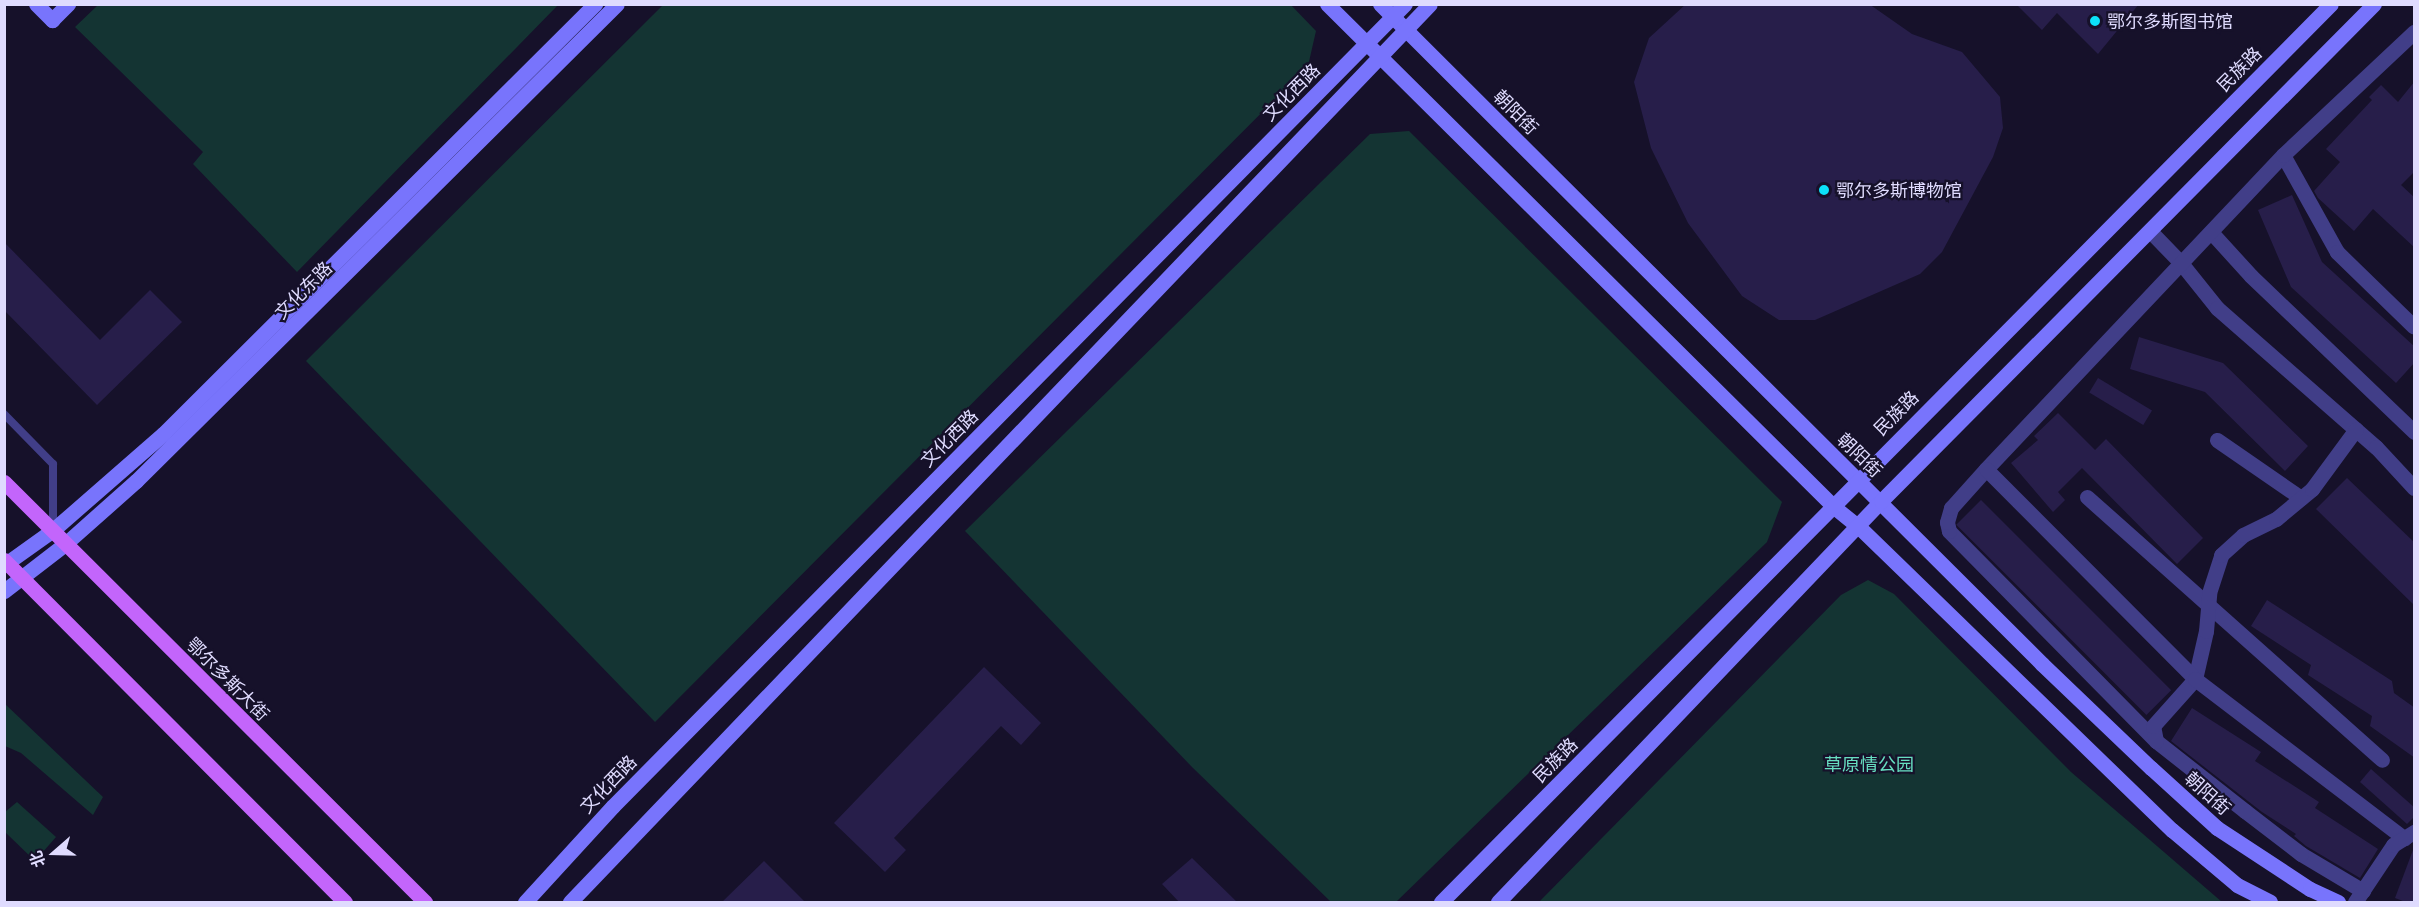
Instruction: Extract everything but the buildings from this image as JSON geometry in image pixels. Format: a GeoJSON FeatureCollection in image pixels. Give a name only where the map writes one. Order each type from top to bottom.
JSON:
{"type":"FeatureCollection","features":[{"type":"Feature","properties":{"kind":"main road","name":"鄂尔多斯大街"},"geometry":{"type":"LineString","coordinates":[[4,482],[425,903]]}},
{"type":"Feature","properties":{"kind":"main road"},"geometry":{"type":"LineString","coordinates":[[5,563],[345,903]]}},
{"type":"Feature","properties":{"kind":"street"},"geometry":{"type":"LineString","coordinates":[[36,4],[52,20],[68,4]]}},
{"type":"Feature","properties":{"kind":"street","name":"文化东路"},"geometry":{"type":"LineString","coordinates":[[5,563],[53,530],[163,434],[596,4]]}},
{"type":"Feature","properties":{"kind":"street","name":"文化东路"},"geometry":{"type":"LineString","coordinates":[[4,591],[65,544],[136,482],[617,4]]}},
{"type":"Feature","properties":{"kind":"street"},"geometry":{"type":"LineString","coordinates":[[1327,4],[1834,507],[1859,526],[2172,830],[2237,885],[2270,903]]}},
{"type":"Feature","properties":{"kind":"street","name":"朝阳街"},"geometry":{"type":"LineString","coordinates":[[1380,4],[2042,664],[2217,828],[2310,889],[2338,903]]}},
{"type":"Feature","properties":{"kind":"street","name":"文化西路"},"geometry":{"type":"LineString","coordinates":[[525,903],[613,806],[1405,4]]}},
{"type":"Feature","properties":{"kind":"street"},"geometry":{"type":"LineString","coordinates":[[570,903],[1430,4]]}},
{"type":"Feature","properties":{"kind":"street","name":"民族路"},"geometry":{"type":"LineString","coordinates":[[1441,903],[1834,507],[1857,480],[2331,4]]}},
{"type":"Feature","properties":{"kind":"street"},"geometry":{"type":"LineString","coordinates":[[1498,903],[1881,501],[2374,4]]}},
{"type":"Feature","properties":{"kind":"street"},"geometry":{"type":"LineString","coordinates":[[1986,469],[2195,679],[2409,835],[2393,846],[2359,897],[2156,741],[1949,531],[1947,522],[1951,508],[1986,469],[2283,155],[2415,32]]}},
{"type":"Feature","properties":{"kind":"street"},"geometry":{"type":"LineString","coordinates":[[2283,155],[2337,252],[2415,327]]}},
{"type":"Feature","properties":{"kind":"street"},"geometry":{"type":"LineString","coordinates":[[2150,231],[2217,308],[2356,429],[2415,488]]}},
{"type":"Feature","properties":{"kind":"street"},"geometry":{"type":"LineString","coordinates":[[2211,232],[2251,276],[2415,432]]}},
{"type":"Feature","properties":{"kind":"street"},"geometry":{"type":"LineString","coordinates":[[2156,741],[2152,726],[2195,679],[2206,632],[2208,604],[2221,555],[2243,535],[2276,519],[2312,489],[2356,429]]}},
{"type":"Feature","properties":{"kind":"street"},"geometry":{"type":"LineString","coordinates":[[2217,440],[2301,498]]}},
{"type":"Feature","properties":{"kind":"street"},"geometry":{"type":"LineString","coordinates":[[2087,497],[2382,760]]}},
{"type":"Feature","properties":{"kind":"lane"},"geometry":{"type":"LineString","coordinates":[[4,414],[52,464],[53,530]]}},
{"type":"Feature","properties":{"kind":"green space"},"geometry":{"type":"Polygon","coordinates":[[[1290,4],[1316,31],[1308,66],[655,722],[306,361],[663,5],[1290,4]]]}},
{"type":"Feature","properties":{"kind":"green space"},"geometry":{"type":"Polygon","coordinates":[[[98,5],[558,5],[297,272],[193,164],[203,152],[75,27],[98,5]]]}},
{"type":"Feature","properties":{"kind":"green space"},"geometry":{"type":"Polygon","coordinates":[[[1409,131],[1782,502],[1767,542],[1396,902],[1331,902],[1192,767],[965,531],[1370,134],[1409,131]]]}},
{"type":"Feature","properties":{"kind":"green space","name":"草原情公园"},"geometry":{"type":"Polygon","coordinates":[[[1868,580],[1894,594],[2071,772],[2222,902],[1539,902],[1841,595],[1868,580]]]}},
{"type":"Feature","properties":{"kind":"green space"},"geometry":{"type":"Polygon","coordinates":[[[4,703],[103,797],[93,815],[21,753],[5,746],[4,703]]]}},
{"type":"Feature","properties":{"kind":"green space"},"geometry":{"type":"Polygon","coordinates":[[[17,802],[56,837],[35,861],[5,832],[5,812],[17,802]]]}},
{"type":"Feature","properties":{"kind":"place","name":"鄂尔多斯图书馆"},"geometry":{"type":"Point","coordinates":[2095,21]}},
{"type":"Feature","properties":{"kind":"place","name":"鄂尔多斯博物馆"},"geometry":{"type":"Point","coordinates":[1824,190]}}]}
